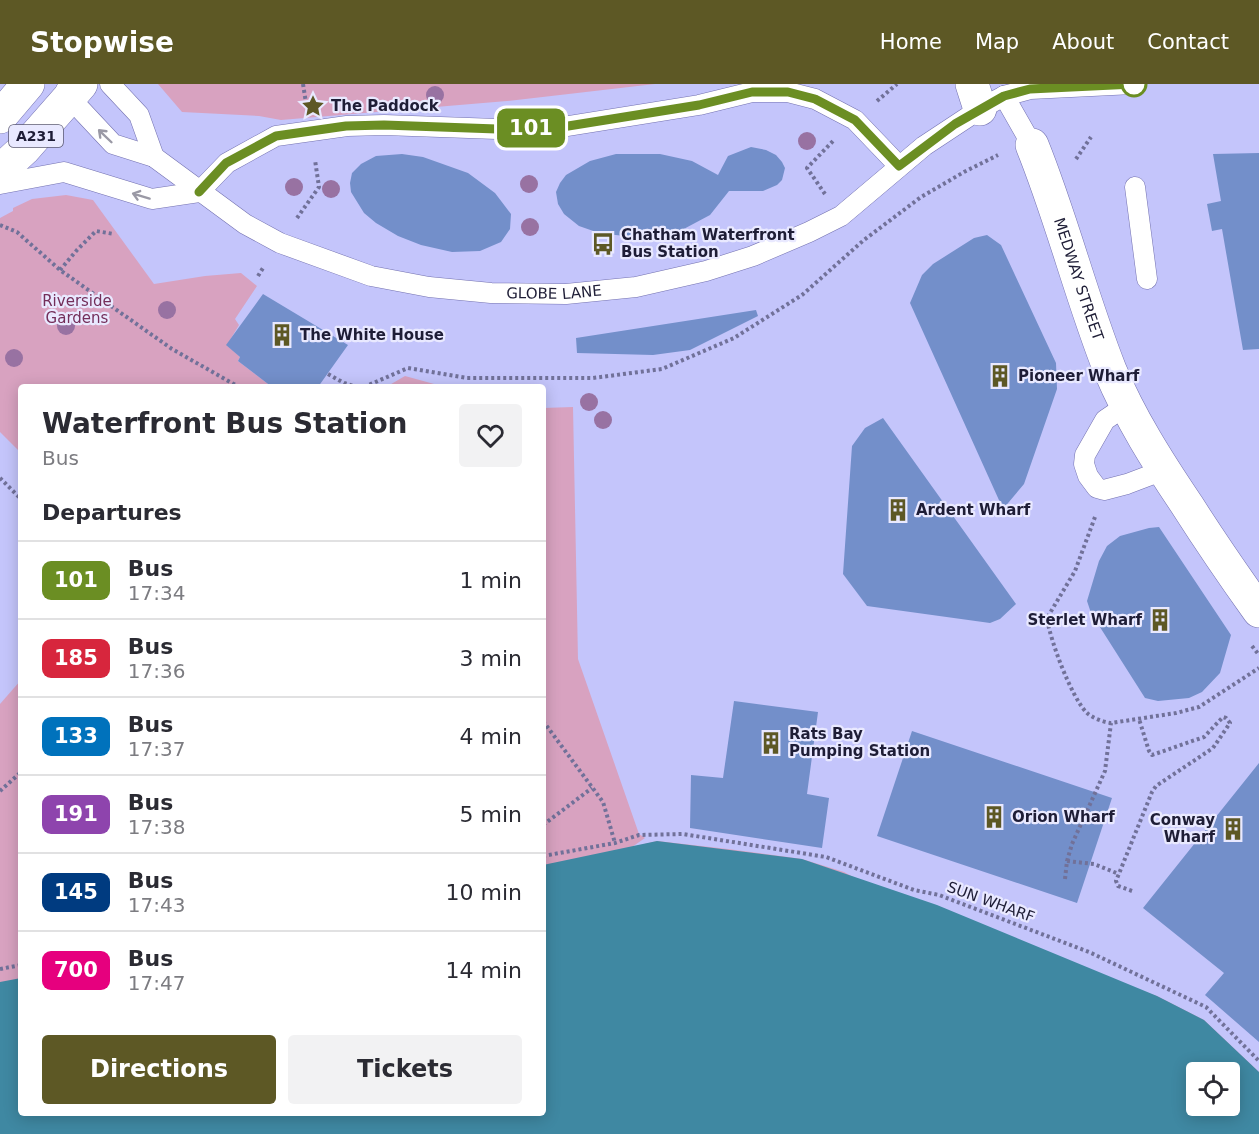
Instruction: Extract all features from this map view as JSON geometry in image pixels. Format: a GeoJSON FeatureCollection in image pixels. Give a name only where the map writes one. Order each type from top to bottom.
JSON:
{"type":"FeatureCollection","features":[{"type":"Feature","properties":{"kind":"street","name":"A231"},"geometry":{"type":"LineString","coordinates":[[0,117],[28,84]]}},
{"type":"Feature","properties":{"kind":"street","name":"A231"},"geometry":{"type":"LineString","coordinates":[[0,171],[24,149],[71,88]]}},
{"type":"Feature","properties":{"kind":"street","name":"MEDWAY STREET"},"geometry":{"type":"LineString","coordinates":[[1032,145],[1048,185],[1110,370],[1127,405],[1164,470],[1234,578],[1259,611]]}},
{"type":"Feature","properties":{"kind":"lane"},"geometry":{"type":"LineString","coordinates":[[110,84],[139,115],[154,158]]}},
{"type":"Feature","properties":{"kind":"lane","name":"GLOBE LANE"},"geometry":{"type":"LineString","coordinates":[[71,88],[113,144],[154,158],[245,224],[280,243],[371,276],[429,287],[491,293],[566,294],[636,287],[706,271],[753,255],[841,216],[985,96],[1030,89],[1133,84]]}},
{"type":"Feature","properties":{"kind":"lane"},"geometry":{"type":"LineString","coordinates":[[0,184],[64,172],[152,199],[199,192],[226,163],[276,136],[346,126],[497,129],[562,127],[699,105],[752,92],[788,92],[815,99],[855,120],[899,166]]}},
{"type":"Feature","properties":{"kind":"lane","name":"MEDWAY STREET"},"geometry":{"type":"LineString","coordinates":[[985,96],[1032,145]]}},
{"type":"Feature","properties":{"kind":"lane"},"geometry":{"type":"LineString","coordinates":[[1135,187],[1147,279]]}},
{"type":"Feature","properties":{"kind":"lane"},"geometry":{"type":"LineString","coordinates":[[1127,405],[1105,420],[1085,455],[1084,464],[1088,476],[1097,488],[1104,490],[1164,470]]}},
{"type":"Feature","properties":{"kind":"path"},"geometry":{"type":"LineString","coordinates":[[864,240],[841,216],[807,168],[855,120],[897,84]]}},
{"type":"Feature","properties":{"kind":"path"},"geometry":{"type":"LineString","coordinates":[[295,221],[319,187],[311,131]]}},
{"type":"Feature","properties":{"kind":"path"},"geometry":{"type":"LineString","coordinates":[[371,384],[408,368],[467,378],[593,378],[662,369],[734,338],[802,295],[864,240],[921,197],[949,180],[998,156],[1032,145]]}},
{"type":"Feature","properties":{"kind":"path"},"geometry":{"type":"LineString","coordinates":[[0,225],[16,232],[60,270],[172,349],[234,384]]}},
{"type":"Feature","properties":{"kind":"path"},"geometry":{"type":"LineString","coordinates":[[60,270],[96,231],[114,234]]}},
{"type":"Feature","properties":{"kind":"path"},"geometry":{"type":"LineString","coordinates":[[258,276],[263,268]]}},
{"type":"Feature","properties":{"kind":"path"},"geometry":{"type":"LineString","coordinates":[[328,374],[347,384]]}},
{"type":"Feature","properties":{"kind":"path"},"geometry":{"type":"LineString","coordinates":[[0,478],[18,495]]}},
{"type":"Feature","properties":{"kind":"path"},"geometry":{"type":"LineString","coordinates":[[1104,490],[1075,571],[1047,618],[1060,664],[1083,707],[1090,715],[1112,723],[1176,713],[1199,707],[1259,668]]}},
{"type":"Feature","properties":{"kind":"path"},"geometry":{"type":"LineString","coordinates":[[1132,891],[1116,884],[1156,786],[1213,748],[1230,723],[1227,717],[1223,717],[1204,737],[1152,755],[1139,719]]}},
{"type":"Feature","properties":{"kind":"path"},"geometry":{"type":"LineString","coordinates":[[1065,879],[1072,844],[1105,771],[1112,723]]}},
{"type":"Feature","properties":{"kind":"path"},"geometry":{"type":"LineString","coordinates":[[546,725],[604,805],[615,843]]}},
{"type":"Feature","properties":{"kind":"path"},"geometry":{"type":"LineString","coordinates":[[0,791],[18,775]]}},
{"type":"Feature","properties":{"kind":"path"},"geometry":{"type":"LineString","coordinates":[[546,823],[592,788]]}},
{"type":"Feature","properties":{"kind":"path","name":"SUN WHARF"},"geometry":{"type":"LineString","coordinates":[[546,855],[615,843],[639,835],[683,834],[826,857],[914,891],[939,895],[1089,952],[1206,1006],[1259,1061]]}},
{"type":"Feature","properties":{"kind":"path"},"geometry":{"type":"LineString","coordinates":[[1067,861],[1094,864],[1119,874]]}},
{"type":"Feature","properties":{"kind":"path"},"geometry":{"type":"LineString","coordinates":[[0,969],[18,965]]}},
{"type":"Feature","properties":{"kind":"green space","name":"The Paddock"},"geometry":{"type":"Polygon","coordinates":[[[158,84],[655,84],[507,101],[281,120],[259,116],[182,112],[158,84]]]}},
{"type":"Feature","properties":{"kind":"green space","name":"Riverside Gardens"},"geometry":{"type":"Polygon","coordinates":[[[66,195],[93,200],[154,284],[241,273],[257,286],[235,319],[239,325],[227,345],[240,357],[238,361],[268,384],[18,384],[18,450],[0,432],[0,218],[13,211],[13,208],[32,199],[66,195]]]}},
{"type":"Feature","properties":{"kind":"green space"},"geometry":{"type":"Polygon","coordinates":[[[405,376],[434,384],[391,384],[405,376]]]}},
{"type":"Feature","properties":{"kind":"green space"},"geometry":{"type":"Polygon","coordinates":[[[573,407],[578,659],[639,834],[645,838],[632,847],[657,841],[728,849],[802,859],[844,872],[936,923],[1157,996],[1204,1020],[1259,1072],[1259,1134],[0,1134],[0,704],[18,683],[18,1116],[546,1116],[546,408],[573,407]]]}},
{"type":"Feature","properties":{"kind":"water"},"geometry":{"type":"Polygon","coordinates":[[[657,841],[802,859],[937,905],[1157,996],[1204,1020],[1259,1072],[1259,1134],[0,1134],[0,982],[18,979],[18,1116],[546,1116],[546,864],[657,841]]]}},
{"type":"Feature","properties":{"kind":"building"},"geometry":{"type":"Polygon","coordinates":[[[751,147],[776,155],[785,168],[782,180],[777,185],[763,191],[729,191],[710,215],[680,231],[641,238],[599,233],[579,226],[564,214],[558,204],[556,192],[560,183],[566,175],[590,161],[616,154],[660,154],[692,161],[718,175],[728,156],[751,147]]]}},
{"type":"Feature","properties":{"kind":"building"},"geometry":{"type":"Polygon","coordinates":[[[1259,153],[1259,349],[1243,350],[1222,229],[1212,231],[1207,204],[1221,201],[1213,154],[1259,153]]]}},
{"type":"Feature","properties":{"kind":"building"},"geometry":{"type":"Polygon","coordinates":[[[402,154],[423,157],[468,173],[495,193],[511,214],[510,229],[501,242],[480,251],[452,252],[421,245],[398,236],[364,213],[351,192],[352,173],[361,164],[376,156],[402,154]]]}},
{"type":"Feature","properties":{"kind":"building","name":"Pioneer Wharf"},"geometry":{"type":"Polygon","coordinates":[[[987,235],[1001,245],[1056,363],[1057,389],[1024,484],[1003,509],[910,303],[922,275],[933,264],[974,238],[987,235]]]}},
{"type":"Feature","properties":{"kind":"building","name":"The White House"},"geometry":{"type":"Polygon","coordinates":[[[263,294],[348,345],[320,384],[268,384],[238,361],[240,357],[226,345],[263,294]]]}},
{"type":"Feature","properties":{"kind":"building"},"geometry":{"type":"Polygon","coordinates":[[[756,310],[758,316],[690,350],[653,355],[577,353],[576,338],[756,310]]]}},
{"type":"Feature","properties":{"kind":"building","name":"Ardent Wharf"},"geometry":{"type":"Polygon","coordinates":[[[883,418],[1016,604],[1000,619],[990,623],[867,606],[843,574],[852,446],[865,428],[883,418]]]}},
{"type":"Feature","properties":{"kind":"building","name":"Sterlet Wharf"},"geometry":{"type":"Polygon","coordinates":[[[1159,527],[1231,635],[1220,673],[1202,692],[1189,698],[1158,701],[1145,698],[1091,613],[1087,601],[1099,561],[1107,546],[1120,536],[1159,527]]]}},
{"type":"Feature","properties":{"kind":"building","name":"Rats Bay Pumping Station"},"geometry":{"type":"Polygon","coordinates":[[[734,701],[818,712],[807,794],[829,798],[822,848],[690,828],[691,775],[723,778],[734,701]]]}},
{"type":"Feature","properties":{"kind":"building","name":"Orion Wharf"},"geometry":{"type":"Polygon","coordinates":[[[912,731],[1112,798],[1077,903],[877,836],[912,731]]]}},
{"type":"Feature","properties":{"kind":"building","name":"Conway Wharf"},"geometry":{"type":"Polygon","coordinates":[[[1259,763],[1259,1042],[1205,995],[1224,973],[1143,908],[1259,763]]]}},
{"type":"Feature","properties":{"kind":"bus line","name":"101"},"geometry":{"type":"LineString","coordinates":[[199,192],[226,163],[276,136],[346,126],[497,129],[562,127],[699,105],[752,92],[788,92],[815,99],[855,120],[899,166],[955,124],[1004,96],[1030,89],[1134,84]]}},
{"type":"Feature","properties":{"kind":"place","name":"The Paddock"},"geometry":{"type":"Point","coordinates":[313,106]}},
{"type":"Feature","properties":{"kind":"place","name":"Chatham Waterfront Bus Station"},"geometry":{"type":"Point","coordinates":[603,244]}},
{"type":"Feature","properties":{"kind":"place","name":"The White House"},"geometry":{"type":"Point","coordinates":[282,335]}},
{"type":"Feature","properties":{"kind":"place","name":"Pioneer Wharf"},"geometry":{"type":"Point","coordinates":[1000,376]}},
{"type":"Feature","properties":{"kind":"place","name":"Ardent Wharf"},"geometry":{"type":"Point","coordinates":[898,510]}},
{"type":"Feature","properties":{"kind":"place","name":"Sterlet Wharf"},"geometry":{"type":"Point","coordinates":[1160,620]}},
{"type":"Feature","properties":{"kind":"place","name":"Rats Bay Pumping Station"},"geometry":{"type":"Point","coordinates":[771,743]}},
{"type":"Feature","properties":{"kind":"place","name":"Orion Wharf"},"geometry":{"type":"Point","coordinates":[994,817]}},
{"type":"Feature","properties":{"kind":"place","name":"Conway Wharf"},"geometry":{"type":"Point","coordinates":[1233,829]}}]}
